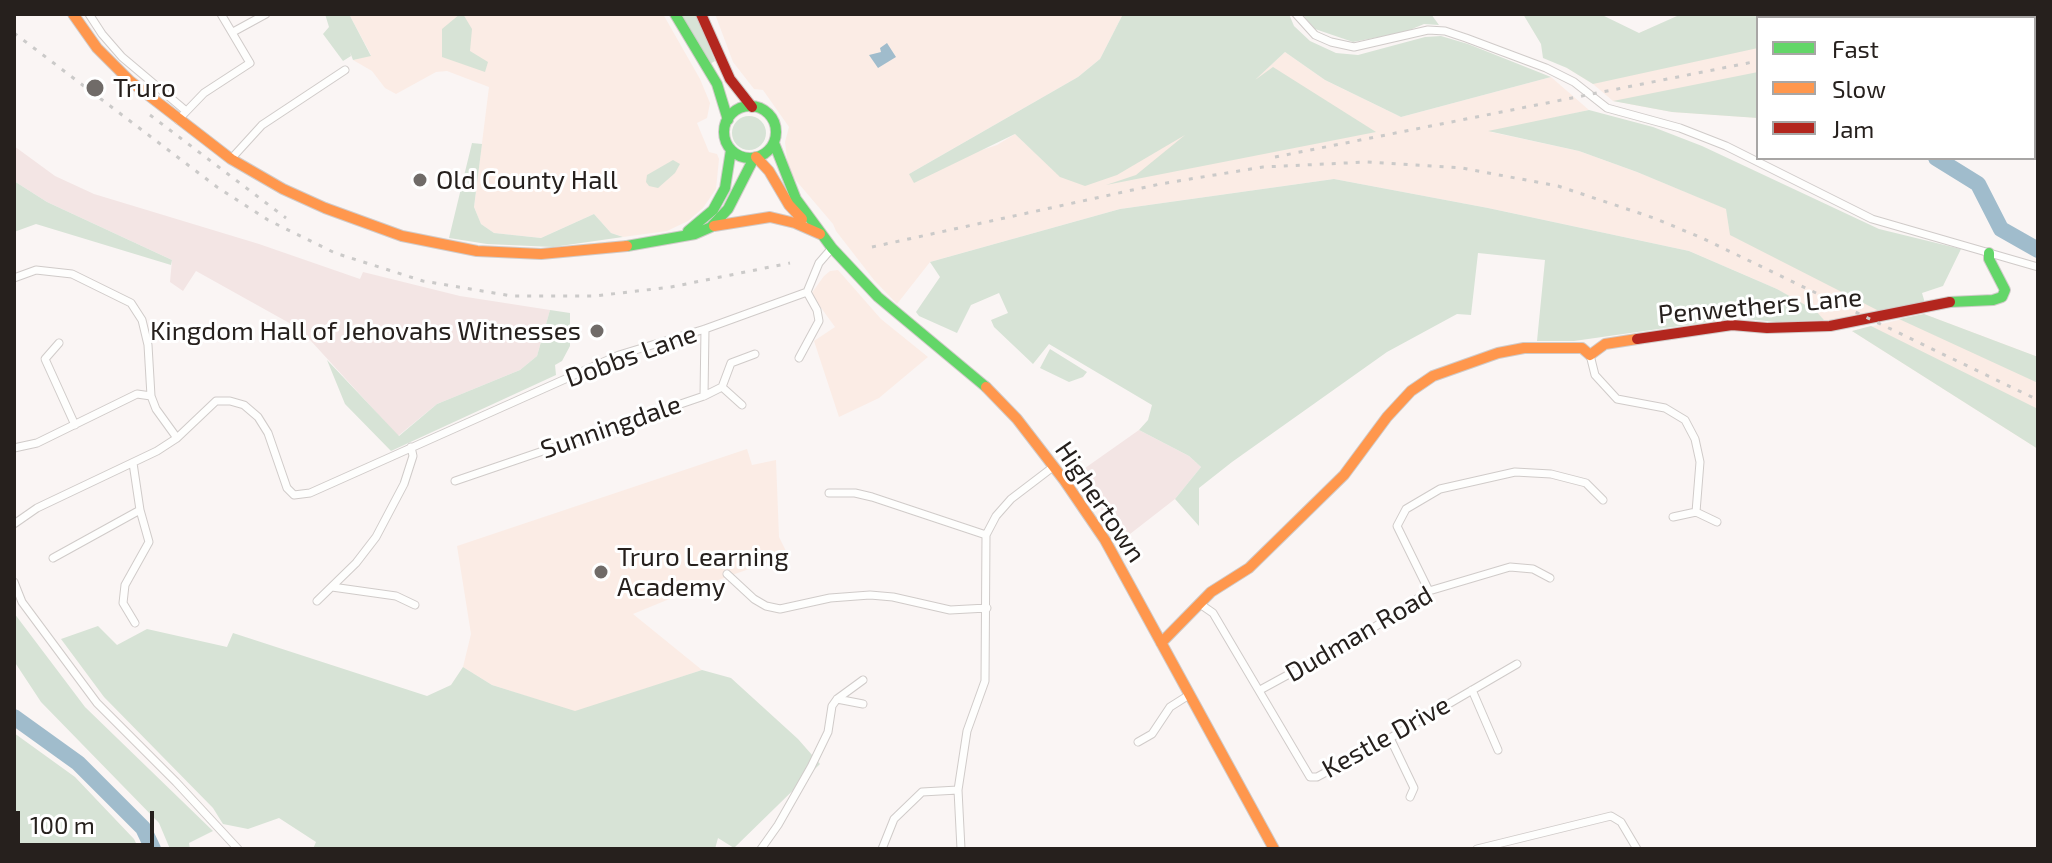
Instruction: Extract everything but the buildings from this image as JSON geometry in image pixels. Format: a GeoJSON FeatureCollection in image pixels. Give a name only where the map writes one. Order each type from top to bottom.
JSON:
{"type":"FeatureCollection","features":[{"type":"Feature","properties":{"kind":"main road"},"geometry":{"type":"LineString","coordinates":[[73,14],[102,54],[130,81],[182,115],[231,159],[283,189],[325,208],[402,236],[477,251],[541,254],[601,250],[680,237],[746,219],[770,217],[782,218],[820,234]]}},
{"type":"Feature","properties":{"kind":"main road"},"geometry":{"type":"LineString","coordinates":[[675,14],[717,84],[728,120]]}},
{"type":"Feature","properties":{"kind":"main road"},"geometry":{"type":"LineString","coordinates":[[701,14],[730,79],[752,107]]}},
{"type":"Feature","properties":{"kind":"main road"},"geometry":{"type":"LineString","coordinates":[[680,237],[705,218],[718,202],[728,180],[731,150],[724,133],[728,120],[740,109],[752,107],[763,110],[771,118],[776,131],[770,150],[755,158],[741,157],[731,150]]}},
{"type":"Feature","properties":{"kind":"main road","name":"Highertown"},"geometry":{"type":"LineString","coordinates":[[774,143],[792,192],[820,234]]}},
{"type":"Feature","properties":{"kind":"main road"},"geometry":{"type":"LineString","coordinates":[[711,227],[728,209],[755,158]]}},
{"type":"Feature","properties":{"kind":"main road","name":"Highertown"},"geometry":{"type":"LineString","coordinates":[[755,158],[769,171],[789,205],[878,297],[979,379],[1017,419],[1105,540],[1274,849]]}},
{"type":"Feature","properties":{"kind":"main road","name":"Penwethers Lane"},"geometry":{"type":"LineString","coordinates":[[1590,355],[1605,344],[1700,328],[1732,325],[1767,328],[1830,326],[1959,300],[1993,300],[2002,297],[2005,290],[1989,253]]}},
{"type":"Feature","properties":{"kind":"main road"},"geometry":{"type":"LineString","coordinates":[[1161,643],[1211,592],[1249,568],[1270,548],[1344,475],[1387,417],[1411,391],[1433,376],[1498,353],[1524,348],[1582,348],[1590,355]]}},
{"type":"Feature","properties":{"kind":"street"},"geometry":{"type":"LineString","coordinates":[[89,14],[122,57],[182,115],[204,93],[250,63],[221,14]]}},
{"type":"Feature","properties":{"kind":"street"},"geometry":{"type":"LineString","coordinates":[[233,32],[266,14]]}},
{"type":"Feature","properties":{"kind":"street"},"geometry":{"type":"LineString","coordinates":[[1296,14],[1315,35],[1354,47],[1428,30],[1445,31],[1466,38],[1546,68],[1574,82],[1607,108],[1680,128],[1726,146],[1872,219],[2038,267]]}},
{"type":"Feature","properties":{"kind":"street"},"geometry":{"type":"LineString","coordinates":[[231,159],[262,125],[345,70]]}},
{"type":"Feature","properties":{"kind":"street"},"geometry":{"type":"LineString","coordinates":[[799,358],[819,321],[807,292],[819,263],[832,248]]}},
{"type":"Feature","properties":{"kind":"street"},"geometry":{"type":"LineString","coordinates":[[14,278],[36,270],[72,274],[131,303],[142,320],[148,345],[151,396],[156,409],[177,438],[133,463],[37,508],[17,522],[14,534]]}},
{"type":"Feature","properties":{"kind":"street","name":"Dobbs Lane"},"geometry":{"type":"LineString","coordinates":[[177,438],[212,402],[230,401],[244,405],[258,417],[268,433],[287,488],[294,495],[302,495],[619,355],[705,329],[807,292]]}},
{"type":"Feature","properties":{"kind":"street","name":"Sunningdale"},"geometry":{"type":"LineString","coordinates":[[455,481],[704,396],[705,329]]}},
{"type":"Feature","properties":{"kind":"street"},"geometry":{"type":"LineString","coordinates":[[59,343],[45,359],[75,425]]}},
{"type":"Feature","properties":{"kind":"street"},"geometry":{"type":"LineString","coordinates":[[704,396],[722,387],[731,363],[755,354]]}},
{"type":"Feature","properties":{"kind":"street"},"geometry":{"type":"LineString","coordinates":[[1590,355],[1595,375],[1617,399],[1665,408],[1685,420],[1695,439],[1700,462],[1696,512]]}},
{"type":"Feature","properties":{"kind":"street"},"geometry":{"type":"LineString","coordinates":[[722,387],[742,405]]}},
{"type":"Feature","properties":{"kind":"street"},"geometry":{"type":"LineString","coordinates":[[14,448],[37,443],[137,394],[151,396]]}},
{"type":"Feature","properties":{"kind":"street"},"geometry":{"type":"LineString","coordinates":[[317,601],[376,537],[404,484],[413,456],[411,447]]}},
{"type":"Feature","properties":{"kind":"street"},"geometry":{"type":"LineString","coordinates":[[133,463],[140,510],[149,542],[125,585],[123,603],[135,623]]}},
{"type":"Feature","properties":{"kind":"street"},"geometry":{"type":"LineString","coordinates":[[961,849],[958,790],[967,731],[985,681],[986,535],[996,516],[1011,499],[1053,467]]}},
{"type":"Feature","properties":{"kind":"street"},"geometry":{"type":"LineString","coordinates":[[1429,591],[1397,526],[1406,509],[1440,489],[1527,472],[1551,474],[1586,483],[1603,500]]}},
{"type":"Feature","properties":{"kind":"street"},"geometry":{"type":"LineString","coordinates":[[829,493],[855,493],[872,497],[986,535]]}},
{"type":"Feature","properties":{"kind":"street"},"geometry":{"type":"LineString","coordinates":[[53,558],[140,510]]}},
{"type":"Feature","properties":{"kind":"street"},"geometry":{"type":"LineString","coordinates":[[1673,517],[1696,512],[1717,522]]}},
{"type":"Feature","properties":{"kind":"street","name":"Dudman Road"},"geometry":{"type":"LineString","coordinates":[[1260,690],[1370,630],[1429,591],[1510,567],[1533,569],[1550,578]]}},
{"type":"Feature","properties":{"kind":"street"},"geometry":{"type":"LineString","coordinates":[[727,574],[754,599],[780,609],[830,598],[870,595],[950,610],[987,608]]}},
{"type":"Feature","properties":{"kind":"street"},"geometry":{"type":"LineString","coordinates":[[14,582],[22,602],[97,703],[238,849]]}},
{"type":"Feature","properties":{"kind":"street"},"geometry":{"type":"LineString","coordinates":[[332,587],[396,596],[415,605]]}},
{"type":"Feature","properties":{"kind":"street","name":"Kestle Drive"},"geometry":{"type":"LineString","coordinates":[[1200,604],[1213,613],[1310,777],[1317,777],[1390,738],[1517,664]]}},
{"type":"Feature","properties":{"kind":"street"},"geometry":{"type":"LineString","coordinates":[[761,849],[811,767],[828,732],[832,706],[863,680]]}},
{"type":"Feature","properties":{"kind":"street"},"geometry":{"type":"LineString","coordinates":[[1472,690],[1498,750]]}},
{"type":"Feature","properties":{"kind":"street"},"geometry":{"type":"LineString","coordinates":[[1138,742],[1152,734],[1170,707],[1189,695]]}},
{"type":"Feature","properties":{"kind":"street"},"geometry":{"type":"LineString","coordinates":[[837,699],[863,704]]}},
{"type":"Feature","properties":{"kind":"street"},"geometry":{"type":"LineString","coordinates":[[1390,738],[1414,788],[1410,797]]}},
{"type":"Feature","properties":{"kind":"street"},"geometry":{"type":"LineString","coordinates":[[882,849],[894,819],[922,792],[958,790]]}},
{"type":"Feature","properties":{"kind":"street"},"geometry":{"type":"LineString","coordinates":[[1477,849],[1611,816],[1621,822],[1637,849]]}},
{"type":"Feature","properties":{"kind":"shaded area"},"geometry":{"type":"Polygon","coordinates":[[[349,14],[663,14],[710,103],[707,118],[697,123],[709,152],[717,154],[719,159],[716,189],[703,208],[688,221],[667,231],[623,237],[611,233],[594,214],[541,238],[494,233],[481,224],[474,207],[489,87],[447,71],[436,72],[396,94],[385,88],[372,71],[353,60],[371,55],[349,14]]]}},
{"type":"Feature","properties":{"kind":"shaded area"},"geometry":{"type":"Polygon","coordinates":[[[715,14],[1123,14],[1100,59],[1078,77],[909,174],[997,145],[1015,134],[1061,177],[1248,86],[1285,52],[1325,80],[1401,117],[1551,77],[1589,110],[1491,132],[1579,151],[1786,233],[1909,306],[1854,315],[1840,321],[1824,320],[1815,311],[1777,289],[1689,251],[1334,179],[1120,209],[930,262],[897,304],[874,280],[793,177],[788,167],[785,142],[789,127],[763,90],[754,89],[733,62],[715,14]]]}},
{"type":"Feature","properties":{"kind":"shaded area"},"geometry":{"type":"Polygon","coordinates":[[[1686,14],[2038,14],[2038,58],[2036,16],[1756,16],[1756,118],[1672,112],[1613,101],[1567,68],[1686,14]]]}},
{"type":"Feature","properties":{"kind":"shaded area"},"geometry":{"type":"Polygon","coordinates":[[[14,146],[55,176],[94,194],[259,244],[360,279],[363,272],[460,296],[550,310],[537,356],[520,370],[437,404],[398,436],[300,329],[196,271],[183,291],[170,282],[172,260],[47,202],[14,181],[14,146]]]}},
{"type":"Feature","properties":{"kind":"shaded area"},"geometry":{"type":"Polygon","coordinates":[[[838,270],[881,319],[928,357],[879,398],[839,417],[814,341],[835,327],[811,294],[824,276],[838,270]]]}},
{"type":"Feature","properties":{"kind":"shaded area"},"geometry":{"type":"Polygon","coordinates":[[[1924,314],[2038,357],[2038,449],[1852,331],[1924,314]]]}},
{"type":"Feature","properties":{"kind":"shaded area"},"geometry":{"type":"Polygon","coordinates":[[[1139,430],[1189,456],[1201,467],[1175,499],[1121,541],[1078,473],[1139,430]]]}},
{"type":"Feature","properties":{"kind":"shaded area","name":"Truro Learning Academy"},"geometry":{"type":"Polygon","coordinates":[[[747,449],[752,465],[776,460],[779,537],[788,555],[633,614],[702,670],[575,712],[492,685],[463,667],[471,634],[457,546],[747,449]]]}},
{"type":"Feature","properties":{"kind":"green space"},"geometry":{"type":"Polygon","coordinates":[[[325,14],[349,14],[371,56],[353,60],[350,52],[351,56],[343,61],[323,34],[329,27],[325,14]]]}},
{"type":"Feature","properties":{"kind":"green space"},"geometry":{"type":"Polygon","coordinates":[[[460,14],[472,29],[470,51],[488,62],[485,72],[442,57],[442,29],[460,14]]]}},
{"type":"Feature","properties":{"kind":"green space"},"geometry":{"type":"Polygon","coordinates":[[[681,14],[696,14],[715,61],[710,64],[681,14]]]}},
{"type":"Feature","properties":{"kind":"green space"},"geometry":{"type":"Polygon","coordinates":[[[1123,14],[1289,14],[1294,26],[1310,41],[1336,53],[1358,55],[1425,37],[1441,36],[1551,77],[1401,117],[1325,80],[1285,52],[1255,80],[1273,67],[1376,132],[1106,185],[1136,175],[1185,135],[1117,175],[1085,186],[1060,177],[1015,134],[914,183],[909,174],[1078,77],[1100,59],[1123,14]]]}},
{"type":"Feature","properties":{"kind":"green space"},"geometry":{"type":"Polygon","coordinates":[[[1302,14],[1431,14],[1439,25],[1424,24],[1405,32],[1353,42],[1315,29],[1302,14]]]}},
{"type":"Feature","properties":{"kind":"green space"},"geometry":{"type":"Polygon","coordinates":[[[1523,14],[1600,14],[1639,33],[1677,16],[1675,14],[1916,14],[1756,16],[1756,48],[1593,84],[1543,58],[1541,44],[1523,14]]]}},
{"type":"Feature","properties":{"kind":"green space"},"geometry":{"type":"Polygon","coordinates":[[[1756,72],[1756,118],[1672,112],[1613,101],[1756,72]]]}},
{"type":"Feature","properties":{"kind":"green space"},"geometry":{"type":"Polygon","coordinates":[[[1589,110],[1653,127],[1702,146],[1879,229],[1961,249],[1943,286],[1922,293],[1925,303],[1879,311],[1730,235],[1726,209],[1579,151],[1488,131],[1589,110]]]}},
{"type":"Feature","properties":{"kind":"green space"},"geometry":{"type":"Polygon","coordinates":[[[749,116],[761,121],[766,133],[761,145],[749,150],[737,145],[732,133],[737,121],[749,116]]]}},
{"type":"Feature","properties":{"kind":"green space"},"geometry":{"type":"Polygon","coordinates":[[[472,143],[482,144],[474,207],[481,224],[494,233],[541,238],[594,214],[611,233],[623,237],[553,247],[487,244],[449,238],[472,143]]]}},
{"type":"Feature","properties":{"kind":"green space"},"geometry":{"type":"Polygon","coordinates":[[[673,160],[680,164],[675,173],[658,188],[649,186],[647,175],[673,160]]]}},
{"type":"Feature","properties":{"kind":"green space"},"geometry":{"type":"Polygon","coordinates":[[[1334,179],[1689,251],[1777,289],[1816,311],[1824,320],[1776,322],[1736,318],[1574,341],[1537,341],[1545,260],[1478,253],[1471,315],[1457,314],[1387,352],[1232,462],[1199,488],[1199,526],[1175,499],[1201,467],[1189,456],[1139,430],[1148,420],[1152,405],[1049,344],[1033,364],[994,327],[991,320],[1008,313],[999,293],[971,305],[957,333],[916,312],[940,277],[930,262],[1120,209],[1334,179]]]}},
{"type":"Feature","properties":{"kind":"green space"},"geometry":{"type":"Polygon","coordinates":[[[14,181],[47,202],[172,260],[171,265],[36,224],[14,232],[14,181]]]}},
{"type":"Feature","properties":{"kind":"green space"},"geometry":{"type":"Polygon","coordinates":[[[550,310],[570,313],[570,346],[562,361],[555,365],[556,375],[391,451],[345,404],[327,360],[399,436],[437,404],[520,370],[537,356],[550,310]]]}},
{"type":"Feature","properties":{"kind":"green space"},"geometry":{"type":"Polygon","coordinates":[[[1924,314],[2038,357],[2038,383],[1899,319],[1924,314]]]}},
{"type":"Feature","properties":{"kind":"green space"},"geometry":{"type":"Polygon","coordinates":[[[1871,326],[2038,409],[2038,449],[1852,331],[1871,326]]]}},
{"type":"Feature","properties":{"kind":"green space"},"geometry":{"type":"Polygon","coordinates":[[[1050,349],[1087,372],[1083,377],[1069,382],[1040,368],[1050,349]]]}},
{"type":"Feature","properties":{"kind":"green space"},"geometry":{"type":"Polygon","coordinates":[[[14,613],[85,707],[213,831],[189,843],[190,849],[170,849],[159,823],[41,702],[14,661],[14,613]]]}},
{"type":"Feature","properties":{"kind":"green space"},"geometry":{"type":"Polygon","coordinates":[[[98,626],[117,645],[147,629],[227,647],[233,633],[427,696],[451,685],[463,667],[492,685],[575,711],[702,670],[731,678],[798,739],[820,764],[734,848],[718,838],[715,849],[313,849],[316,842],[279,818],[248,829],[223,824],[213,808],[104,697],[61,639],[98,626]]]}},
{"type":"Feature","properties":{"kind":"green space"},"geometry":{"type":"Polygon","coordinates":[[[14,733],[75,777],[134,839],[139,849],[14,849],[14,733]]]}},
{"type":"Feature","properties":{"kind":"water"},"geometry":{"type":"Polygon","coordinates":[[[887,43],[896,57],[878,68],[869,55],[881,52],[880,48],[887,43]]]}},
{"type":"Feature","properties":{"kind":"waterway"},"geometry":{"type":"LineString","coordinates":[[1939,160],[1978,184],[2001,229],[2038,250]]}},
{"type":"Feature","properties":{"kind":"waterway"},"geometry":{"type":"LineString","coordinates":[[14,717],[78,763],[143,828],[153,849]]}},
{"type":"Feature","properties":{"kind":"railway"},"geometry":{"type":"LineString","coordinates":[[14,33],[217,187],[268,220],[335,253],[423,281],[512,296],[595,296],[671,287],[790,263]]}},
{"type":"Feature","properties":{"kind":"railway"},"geometry":{"type":"LineString","coordinates":[[1275,157],[1756,61]]}},
{"type":"Feature","properties":{"kind":"railway"},"geometry":{"type":"LineString","coordinates":[[150,115],[286,218]]}},
{"type":"Feature","properties":{"kind":"railway"},"geometry":{"type":"LineString","coordinates":[[872,247],[1160,184],[1263,167],[1366,162],[1462,168],[1558,186],[1654,218],[1702,238],[2038,400]]}},
{"type":"Feature","properties":{"kind":"traffic: fast"},"geometry":{"type":"LineString","coordinates":[[675,14],[717,84],[728,120]]}},
{"type":"Feature","properties":{"kind":"traffic: fast"},"geometry":{"type":"LineString","coordinates":[[750,106],[768,114],[776,132],[768,150],[750,158],[732,150],[724,132],[732,114],[750,106]]}},
{"type":"Feature","properties":{"kind":"traffic: fast"},"geometry":{"type":"LineString","coordinates":[[774,143],[796,199],[832,248],[878,297],[986,387]]}},
{"type":"Feature","properties":{"kind":"traffic: fast"},"geometry":{"type":"LineString","coordinates":[[688,231],[713,210],[725,188],[731,150]]}},
{"type":"Feature","properties":{"kind":"traffic: fast"},"geometry":{"type":"LineString","coordinates":[[627,246],[695,234],[711,227],[728,209],[754,158]]}},
{"type":"Feature","properties":{"kind":"traffic: fast"},"geometry":{"type":"LineString","coordinates":[[1950,302],[2002,297],[2005,290],[1989,253]]}},
{"type":"Feature","properties":{"kind":"traffic: slow"},"geometry":{"type":"LineString","coordinates":[[73,14],[97,48],[130,81],[231,159],[283,189],[325,208],[402,236],[477,251],[541,254],[627,246]]}},
{"type":"Feature","properties":{"kind":"traffic: slow"},"geometry":{"type":"LineString","coordinates":[[756,157],[802,219]]}},
{"type":"Feature","properties":{"kind":"traffic: slow"},"geometry":{"type":"LineString","coordinates":[[714,226],[770,217],[820,234]]}},
{"type":"Feature","properties":{"kind":"traffic: slow"},"geometry":{"type":"LineString","coordinates":[[1161,643],[1211,592],[1249,568],[1344,475],[1387,417],[1411,391],[1433,376],[1498,353],[1524,348],[1582,348],[1590,355],[1605,344],[1637,339]]}},
{"type":"Feature","properties":{"kind":"traffic: slow"},"geometry":{"type":"LineString","coordinates":[[986,387],[1017,419],[1105,540],[1274,849]]}},
{"type":"Feature","properties":{"kind":"traffic: jam"},"geometry":{"type":"LineString","coordinates":[[701,14],[730,79],[752,107]]}},
{"type":"Feature","properties":{"kind":"traffic: jam"},"geometry":{"type":"LineString","coordinates":[[1637,339],[1732,325],[1767,328],[1830,326],[1950,302]]}},
{"type":"Feature","properties":{"kind":"place","name":"Truro"},"geometry":{"type":"Point","coordinates":[95,88]}},
{"type":"Feature","properties":{"kind":"place","name":"Old County Hall"},"geometry":{"type":"Point","coordinates":[420,180]}},
{"type":"Feature","properties":{"kind":"place","name":"Kingdom Hall of Jehovahs Witnesses"},"geometry":{"type":"Point","coordinates":[597,331]}},
{"type":"Feature","properties":{"kind":"place","name":"Truro Learning Academy"},"geometry":{"type":"Point","coordinates":[601,572]}}]}
